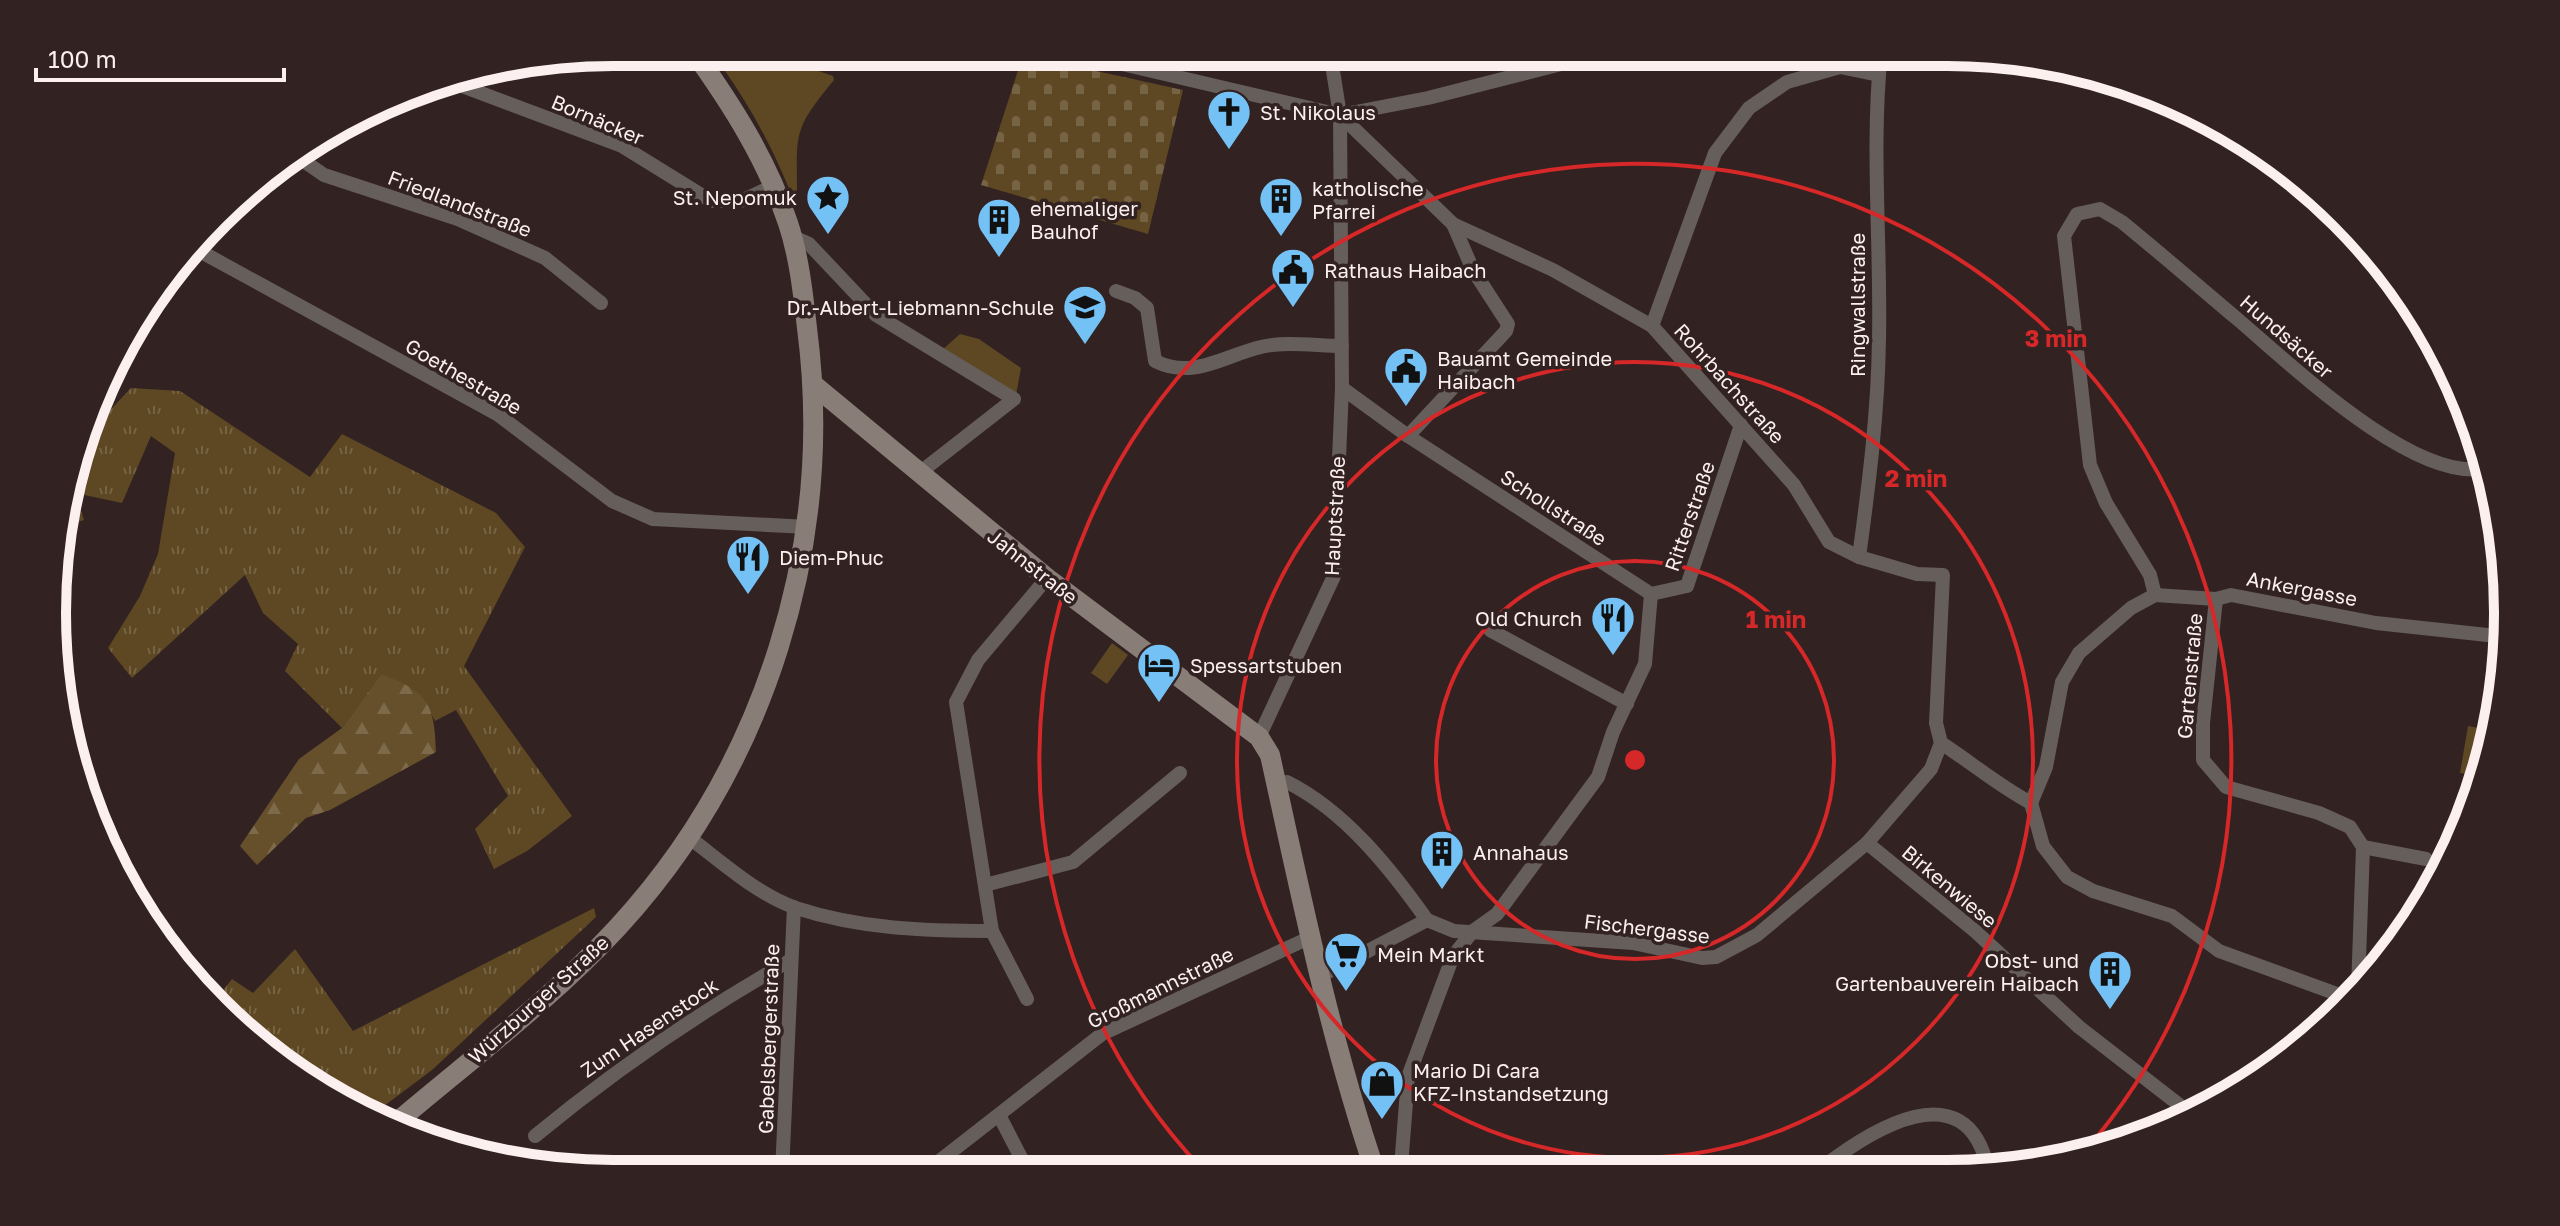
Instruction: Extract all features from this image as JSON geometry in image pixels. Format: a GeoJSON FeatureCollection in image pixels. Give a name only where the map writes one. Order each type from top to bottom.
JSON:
{"type":"FeatureCollection","features":[{"type":"Feature","properties":{"kind":"main road","name":"Würzburger Straße"},"geometry":{"type":"LineString","coordinates":[[402,1117],[578,966],[619,926],[687,836],[719,786],[765,689],[795,589],[808,527],[815,386],[791,236],[760,155],[704,66]]}},
{"type":"Feature","properties":{"kind":"main road","name":"Jahnstraße"},"geometry":{"type":"LineString","coordinates":[[815,386],[1047,578],[1259,737]]}},
{"type":"Feature","properties":{"kind":"main road"},"geometry":{"type":"LineString","coordinates":[[1259,737],[1270,755],[1309,938],[1322,975],[1344,1079],[1371,1160]]}},
{"type":"Feature","properties":{"kind":"street"},"geometry":{"type":"LineString","coordinates":[[1138,66],[1340,115],[1444,95],[1555,66]]}},
{"type":"Feature","properties":{"kind":"street","name":"Hauptstraße"},"geometry":{"type":"LineString","coordinates":[[1259,737],[1334,576],[1342,346],[1340,115],[1332,66]]}},
{"type":"Feature","properties":{"kind":"street","name":"Ringwallstraße"},"geometry":{"type":"LineString","coordinates":[[1859,557],[1874,453],[1879,339],[1880,66]]}},
{"type":"Feature","properties":{"kind":"street"},"geometry":{"type":"LineString","coordinates":[[1652,326],[1715,153],[1749,108],[1787,82],[1840,67],[1879,75]]}},
{"type":"Feature","properties":{"kind":"street","name":"Bornäcker"},"geometry":{"type":"LineString","coordinates":[[464,87],[622,146],[711,201],[741,201],[773,186]]}},
{"type":"Feature","properties":{"kind":"street","name":"Rohrbachstraße"},"geometry":{"type":"LineString","coordinates":[[1340,115],[1453,224],[1553,270],[1652,326],[1794,485],[1829,542],[1859,557],[1917,574],[1943,575],[1936,723],[1941,743]]}},
{"type":"Feature","properties":{"kind":"street","name":"Friedlandstraße"},"geometry":{"type":"LineString","coordinates":[[304,161],[324,175],[458,219],[545,258],[601,303]]}},
{"type":"Feature","properties":{"kind":"street","name":"Hundsäcker"},"geometry":{"type":"LineString","coordinates":[[2155,595],[2150,575],[2106,503],[2090,465],[2064,236],[2074,208],[2100,209],[2122,222],[2316,388],[2377,430],[2435,462],[2474,467]]}},
{"type":"Feature","properties":{"kind":"street"},"geometry":{"type":"LineString","coordinates":[[1408,436],[1506,331],[1508,324],[1473,270],[1453,224]]}},
{"type":"Feature","properties":{"kind":"street"},"geometry":{"type":"LineString","coordinates":[[791,236],[809,244],[876,315],[1014,399],[918,474]]}},
{"type":"Feature","properties":{"kind":"street","name":"Goethestraße"},"geometry":{"type":"LineString","coordinates":[[202,252],[497,414],[612,501],[653,519],[808,527]]}},
{"type":"Feature","properties":{"kind":"street"},"geometry":{"type":"LineString","coordinates":[[1116,291],[1135,298],[1147,308],[1155,361],[1174,370],[1202,368],[1263,346],[1342,346]]}},
{"type":"Feature","properties":{"kind":"street","name":"Schollstraße"},"geometry":{"type":"LineString","coordinates":[[1342,388],[1408,436],[1651,594]]}},
{"type":"Feature","properties":{"kind":"street","name":"Ritterstraße"},"geometry":{"type":"LineString","coordinates":[[1651,594],[1687,586],[1741,425]]}},
{"type":"Feature","properties":{"kind":"street"},"geometry":{"type":"LineString","coordinates":[[1027,999],[992,931],[956,702],[978,660],[1047,578]]}},
{"type":"Feature","properties":{"kind":"street"},"geometry":{"type":"LineString","coordinates":[[1402,1160],[1408,1077],[1453,956],[1473,931],[1497,914],[1598,777],[1645,664],[1651,594]]}},
{"type":"Feature","properties":{"kind":"street"},"geometry":{"type":"LineString","coordinates":[[2155,595],[2131,608],[2079,653],[2062,682],[2046,767],[2031,803],[2043,846],[2067,877],[2093,891],[2172,916],[2219,951],[2339,995]]}},
{"type":"Feature","properties":{"kind":"street","name":"Ankergasse"},"geometry":{"type":"LineString","coordinates":[[2155,595],[2216,599],[2231,595],[2376,623],[2493,636]]}},
{"type":"Feature","properties":{"kind":"street","name":"Gartenstraße"},"geometry":{"type":"LineString","coordinates":[[2216,599],[2203,723],[2203,760],[2226,787],[2319,813],[2350,827],[2363,847]]}},
{"type":"Feature","properties":{"kind":"street"},"geometry":{"type":"LineString","coordinates":[[1490,630],[1627,704]]}},
{"type":"Feature","properties":{"kind":"street"},"geometry":{"type":"LineString","coordinates":[[1941,743],[1970,761],[1996,784],[2031,803]]}},
{"type":"Feature","properties":{"kind":"street","name":"Fischergasse"},"geometry":{"type":"LineString","coordinates":[[1427,920],[1454,931],[1633,943],[1702,958],[1716,957],[1757,935],[1867,843],[1931,769],[1941,743]]}},
{"type":"Feature","properties":{"kind":"street"},"geometry":{"type":"LineString","coordinates":[[985,885],[1073,862],[1180,773]]}},
{"type":"Feature","properties":{"kind":"street"},"geometry":{"type":"LineString","coordinates":[[1276,785],[1287,782],[1304,790],[1385,861],[1427,920],[1322,975]]}},
{"type":"Feature","properties":{"kind":"street"},"geometry":{"type":"LineString","coordinates":[[687,836],[748,882],[794,907],[902,931],[992,931]]}},
{"type":"Feature","properties":{"kind":"street","name":"Birkenwiese"},"geometry":{"type":"LineString","coordinates":[[1867,843],[1975,931],[2079,1027],[2182,1107]]}},
{"type":"Feature","properties":{"kind":"street"},"geometry":{"type":"LineString","coordinates":[[2359,973],[2363,847],[2426,859]]}},
{"type":"Feature","properties":{"kind":"street","name":"Gabelsbergerstraße"},"geometry":{"type":"LineString","coordinates":[[783,1160],[794,907]]}},
{"type":"Feature","properties":{"kind":"street","name":"Großmannstraße"},"geometry":{"type":"LineString","coordinates":[[942,1160],[1102,1034],[1309,938]]}},
{"type":"Feature","properties":{"kind":"street","name":"Zum Hasenstock"},"geometry":{"type":"LineString","coordinates":[[535,1136],[601,1081],[749,983],[791,960]]}},
{"type":"Feature","properties":{"kind":"street"},"geometry":{"type":"LineString","coordinates":[[1834,1160],[1895,1120],[1934,1112],[1965,1126],[1978,1138],[1985,1159]]}},
{"type":"Feature","properties":{"kind":"street"},"geometry":{"type":"LineString","coordinates":[[1000,1117],[1022,1160]]}},
{"type":"Feature","properties":{"kind":"green space"},"geometry":{"type":"Polygon","coordinates":[[[721,66],[804,66],[833,76],[834,80],[810,111],[800,133],[797,196],[793,198],[757,122],[721,66]]]}},
{"type":"Feature","properties":{"kind":"green space"},"geometry":{"type":"Polygon","coordinates":[[[1019,66],[1073,66],[1183,90],[1148,234],[981,185],[1019,66]]]}},
{"type":"Feature","properties":{"kind":"green space"},"geometry":{"type":"Polygon","coordinates":[[[960,334],[979,339],[1021,368],[1016,395],[941,351],[960,334]]]}},
{"type":"Feature","properties":{"kind":"green space"},"geometry":{"type":"Polygon","coordinates":[[[131,388],[180,391],[310,477],[342,434],[496,513],[525,547],[464,666],[572,816],[527,851],[494,869],[475,829],[508,796],[456,710],[435,721],[428,708],[381,674],[342,728],[285,671],[298,644],[263,613],[245,575],[132,678],[108,648],[140,596],[158,554],[175,453],[151,436],[122,503],[80,494],[102,418],[131,388]]]}},
{"type":"Feature","properties":{"kind":"green space"},"geometry":{"type":"Polygon","coordinates":[[[78,502],[84,520],[74,523],[78,502]]]}},
{"type":"Feature","properties":{"kind":"green space"},"geometry":{"type":"Polygon","coordinates":[[[1112,643],[1128,655],[1107,684],[1091,673],[1112,643]]]}},
{"type":"Feature","properties":{"kind":"green space"},"geometry":{"type":"Polygon","coordinates":[[[381,674],[408,686],[425,701],[433,721],[436,752],[330,810],[306,818],[257,865],[240,846],[299,759],[342,728],[381,674]]]}},
{"type":"Feature","properties":{"kind":"green space"},"geometry":{"type":"Polygon","coordinates":[[[2468,726],[2481,728],[2469,774],[2460,773],[2468,726]]]}},
{"type":"Feature","properties":{"kind":"green space"},"geometry":{"type":"Polygon","coordinates":[[[594,908],[596,917],[432,1070],[381,1108],[309,1068],[252,1024],[220,994],[232,979],[253,993],[295,949],[353,1031],[594,908]]]}},
{"type":"Feature","properties":{"kind":"place","name":"St. Nikolaus"},"geometry":{"type":"Point","coordinates":[1229,151]}},
{"type":"Feature","properties":{"kind":"place","name":"St. Nepomuk"},"geometry":{"type":"Point","coordinates":[828,236]}},
{"type":"Feature","properties":{"kind":"place","name":"katholische Pfarrei"},"geometry":{"type":"Point","coordinates":[1281,238]}},
{"type":"Feature","properties":{"kind":"place","name":"ehemaliger Bauhof"},"geometry":{"type":"Point","coordinates":[999,259]}},
{"type":"Feature","properties":{"kind":"place","name":"Rathaus Haibach"},"geometry":{"type":"Point","coordinates":[1293,309]}},
{"type":"Feature","properties":{"kind":"place","name":"Dr.-Albert-Liebmann-Schule"},"geometry":{"type":"Point","coordinates":[1085,346]}},
{"type":"Feature","properties":{"kind":"place","name":"Bauamt Gemeinde Haibach"},"geometry":{"type":"Point","coordinates":[1406,408]}},
{"type":"Feature","properties":{"kind":"place","name":"Diem-Phuc"},"geometry":{"type":"Point","coordinates":[748,596]}},
{"type":"Feature","properties":{"kind":"place","name":"Old Church"},"geometry":{"type":"Point","coordinates":[1613,657]}},
{"type":"Feature","properties":{"kind":"place","name":"Spessartstuben"},"geometry":{"type":"Point","coordinates":[1159,704]}},
{"type":"Feature","properties":{"kind":"place","name":"Annahaus"},"geometry":{"type":"Point","coordinates":[1442,891]}},
{"type":"Feature","properties":{"kind":"place","name":"Mein Markt"},"geometry":{"type":"Point","coordinates":[1346,993]}},
{"type":"Feature","properties":{"kind":"place","name":"Obst- und Gartenbauverein Haibach"},"geometry":{"type":"Point","coordinates":[2110,1011]}},
{"type":"Feature","properties":{"kind":"place","name":"Mario Di Cara KFZ-Instandsetzung"},"geometry":{"type":"Point","coordinates":[1382,1121]}}]}
